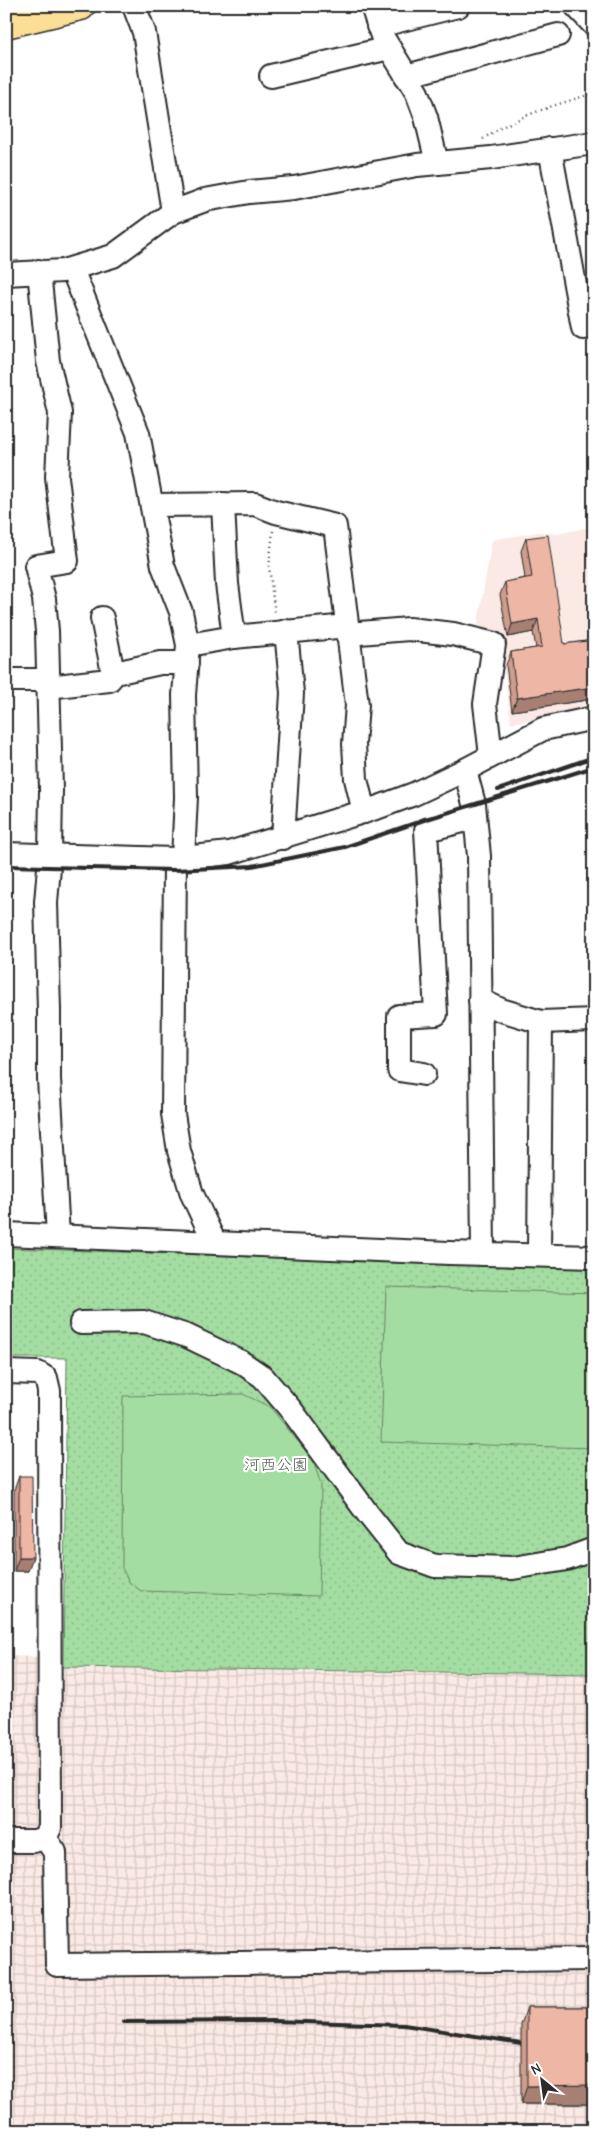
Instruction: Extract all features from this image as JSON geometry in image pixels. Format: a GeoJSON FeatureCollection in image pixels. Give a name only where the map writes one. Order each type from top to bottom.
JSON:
{"type":"FeatureCollection","features":[{"type":"Feature","properties":{"kind":"main road"},"geometry":{"type":"LineString","coordinates":[[6,24],[81,6]]}},
{"type":"Feature","properties":{"kind":"street"},"geometry":{"type":"LineString","coordinates":[[134,6],[144,32],[173,212]]}},
{"type":"Feature","properties":{"kind":"street"},"geometry":{"type":"LineString","coordinates":[[438,163],[426,117],[417,93],[389,48],[375,16],[458,6]]}},
{"type":"Feature","properties":{"kind":"street"},"geometry":{"type":"LineString","coordinates":[[576,6],[594,25]]}},
{"type":"Feature","properties":{"kind":"street"},"geometry":{"type":"LineString","coordinates":[[406,76],[558,35]]}},
{"type":"Feature","properties":{"kind":"street"},"geometry":{"type":"LineString","coordinates":[[271,76],[389,48]]}},
{"type":"Feature","properties":{"kind":"street"},"geometry":{"type":"LineString","coordinates":[[6,274],[72,269],[113,256],[173,212],[205,200],[249,192],[294,188],[417,165],[491,158],[594,143]]}},
{"type":"Feature","properties":{"kind":"street"},"geometry":{"type":"LineString","coordinates":[[550,149],[584,328]]}},
{"type":"Feature","properties":{"kind":"street"},"geometry":{"type":"LineString","coordinates":[[72,269],[138,433],[163,566],[181,612],[188,654],[184,695],[186,797],[179,859],[174,1114],[179,1151],[192,1194],[214,1241]]}},
{"type":"Feature","properties":{"kind":"street"},"geometry":{"type":"LineString","coordinates":[[39,271],[48,361],[60,413],[57,477],[67,561],[36,566],[44,599],[48,687],[51,790],[50,856],[46,902],[49,1010],[48,1078],[58,1236]]}},
{"type":"Feature","properties":{"kind":"street"},"geometry":{"type":"LineString","coordinates":[[223,504],[227,584],[234,637]]}},
{"type":"Feature","properties":{"kind":"street"},"geometry":{"type":"LineString","coordinates":[[152,505],[255,504],[276,512],[335,526],[357,706],[354,744],[356,779],[364,812]]}},
{"type":"Feature","properties":{"kind":"street"},"geometry":{"type":"LineString","coordinates":[[102,618],[115,673]]}},
{"type":"Feature","properties":{"kind":"street"},"geometry":{"type":"LineString","coordinates":[[48,687],[109,680],[115,673],[188,654],[234,637],[282,632],[409,629],[453,634],[494,644],[485,704],[491,756]]}},
{"type":"Feature","properties":{"kind":"street"},"geometry":{"type":"LineString","coordinates":[[282,632],[292,694],[284,838]]}},
{"type":"Feature","properties":{"kind":"street"},"geometry":{"type":"LineString","coordinates":[[6,680],[42,680],[48,687]]}},
{"type":"Feature","properties":{"kind":"street"},"geometry":{"type":"LineString","coordinates":[[6,854],[179,859],[229,854],[284,838],[414,794],[465,770],[543,729],[594,718]]}},
{"type":"Feature","properties":{"kind":"street"},"geometry":{"type":"LineString","coordinates":[[465,770],[473,800],[478,856],[483,1254]]}},
{"type":"Feature","properties":{"kind":"street"},"geometry":{"type":"LineString","coordinates":[[424,1074],[399,1070],[399,1016],[436,1014],[426,830],[475,818]]}},
{"type":"Feature","properties":{"kind":"street"},"geometry":{"type":"LineString","coordinates":[[480,1000],[501,1010],[541,1022],[594,1020]]}},
{"type":"Feature","properties":{"kind":"street"},"geometry":{"type":"LineString","coordinates":[[539,1255],[541,1022]]}},
{"type":"Feature","properties":{"kind":"street"},"geometry":{"type":"LineString","coordinates":[[6,1234],[594,1257]]}},
{"type":"Feature","properties":{"kind":"street"},"geometry":{"type":"LineString","coordinates":[[81,1323],[144,1322],[187,1336],[241,1362],[263,1377],[292,1411],[399,1553],[435,1566],[514,1568],[567,1559],[594,1549]]}},
{"type":"Feature","properties":{"kind":"street"},"geometry":{"type":"LineString","coordinates":[[6,1372],[38,1373],[46,1378],[49,1391],[50,1828],[45,1838],[34,1841],[6,1841]]}},
{"type":"Feature","properties":{"kind":"street"},"geometry":{"type":"LineString","coordinates":[[45,1838],[55,1852],[57,1965],[594,1959]]}},
{"type":"Feature","properties":{"kind":"path"},"geometry":{"type":"LineString","coordinates":[[481,140],[497,129],[552,106],[594,93]]}},
{"type":"Feature","properties":{"kind":"path"},"geometry":{"type":"LineString","coordinates":[[276,512],[269,566],[282,632]]}},
{"type":"Feature","properties":{"kind":"shaded area"},"geometry":{"type":"Polygon","coordinates":[[[594,526],[594,710],[511,723],[500,635],[477,629],[492,540],[538,532],[558,534],[594,526]]]}},
{"type":"Feature","properties":{"kind":"shaded area"},"geometry":{"type":"Polygon","coordinates":[[[6,1656],[594,1674],[594,2131],[6,2131],[6,1656]]]}},
{"type":"Feature","properties":{"kind":"green space","name":"河西公園"},"geometry":{"type":"Polygon","coordinates":[[[6,1248],[594,1269],[594,1674],[63,1667],[67,1358],[6,1358],[6,1248]]]}},
{"type":"Feature","properties":{"kind":"green space"},"geometry":{"type":"Polygon","coordinates":[[[386,1287],[594,1293],[594,1448],[381,1442],[386,1287]]]}},
{"type":"Feature","properties":{"kind":"green space"},"geometry":{"type":"Polygon","coordinates":[[[243,1394],[270,1407],[313,1460],[321,1485],[319,1596],[141,1591],[129,1582],[122,1568],[123,1396],[243,1394]]]}},
{"type":"Feature","properties":{"kind":"building"},"geometry":{"type":"Polygon","coordinates":[[[548,535],[564,644],[594,640],[594,687],[517,698],[511,652],[542,647],[538,619],[512,624],[505,582],[532,577],[526,538],[548,535]]]}},
{"type":"Feature","properties":{"kind":"building"},"geometry":{"type":"Polygon","coordinates":[[[19,1476],[32,1476],[33,1557],[19,1557],[19,1476]]]}},
{"type":"Feature","properties":{"kind":"building"},"geometry":{"type":"Polygon","coordinates":[[[527,2007],[594,2007],[594,2085],[527,2086],[527,2007]]]}},
{"type":"Feature","properties":{"kind":"railway"},"geometry":{"type":"LineString","coordinates":[[498,790],[594,757]]}},
{"type":"Feature","properties":{"kind":"railway"},"geometry":{"type":"LineString","coordinates":[[6,866],[175,870],[252,866],[345,847],[424,820],[594,767]]}},
{"type":"Feature","properties":{"kind":"railway"},"geometry":{"type":"LineString","coordinates":[[124,2022],[272,2021],[404,2025],[521,2043]]}}]}
